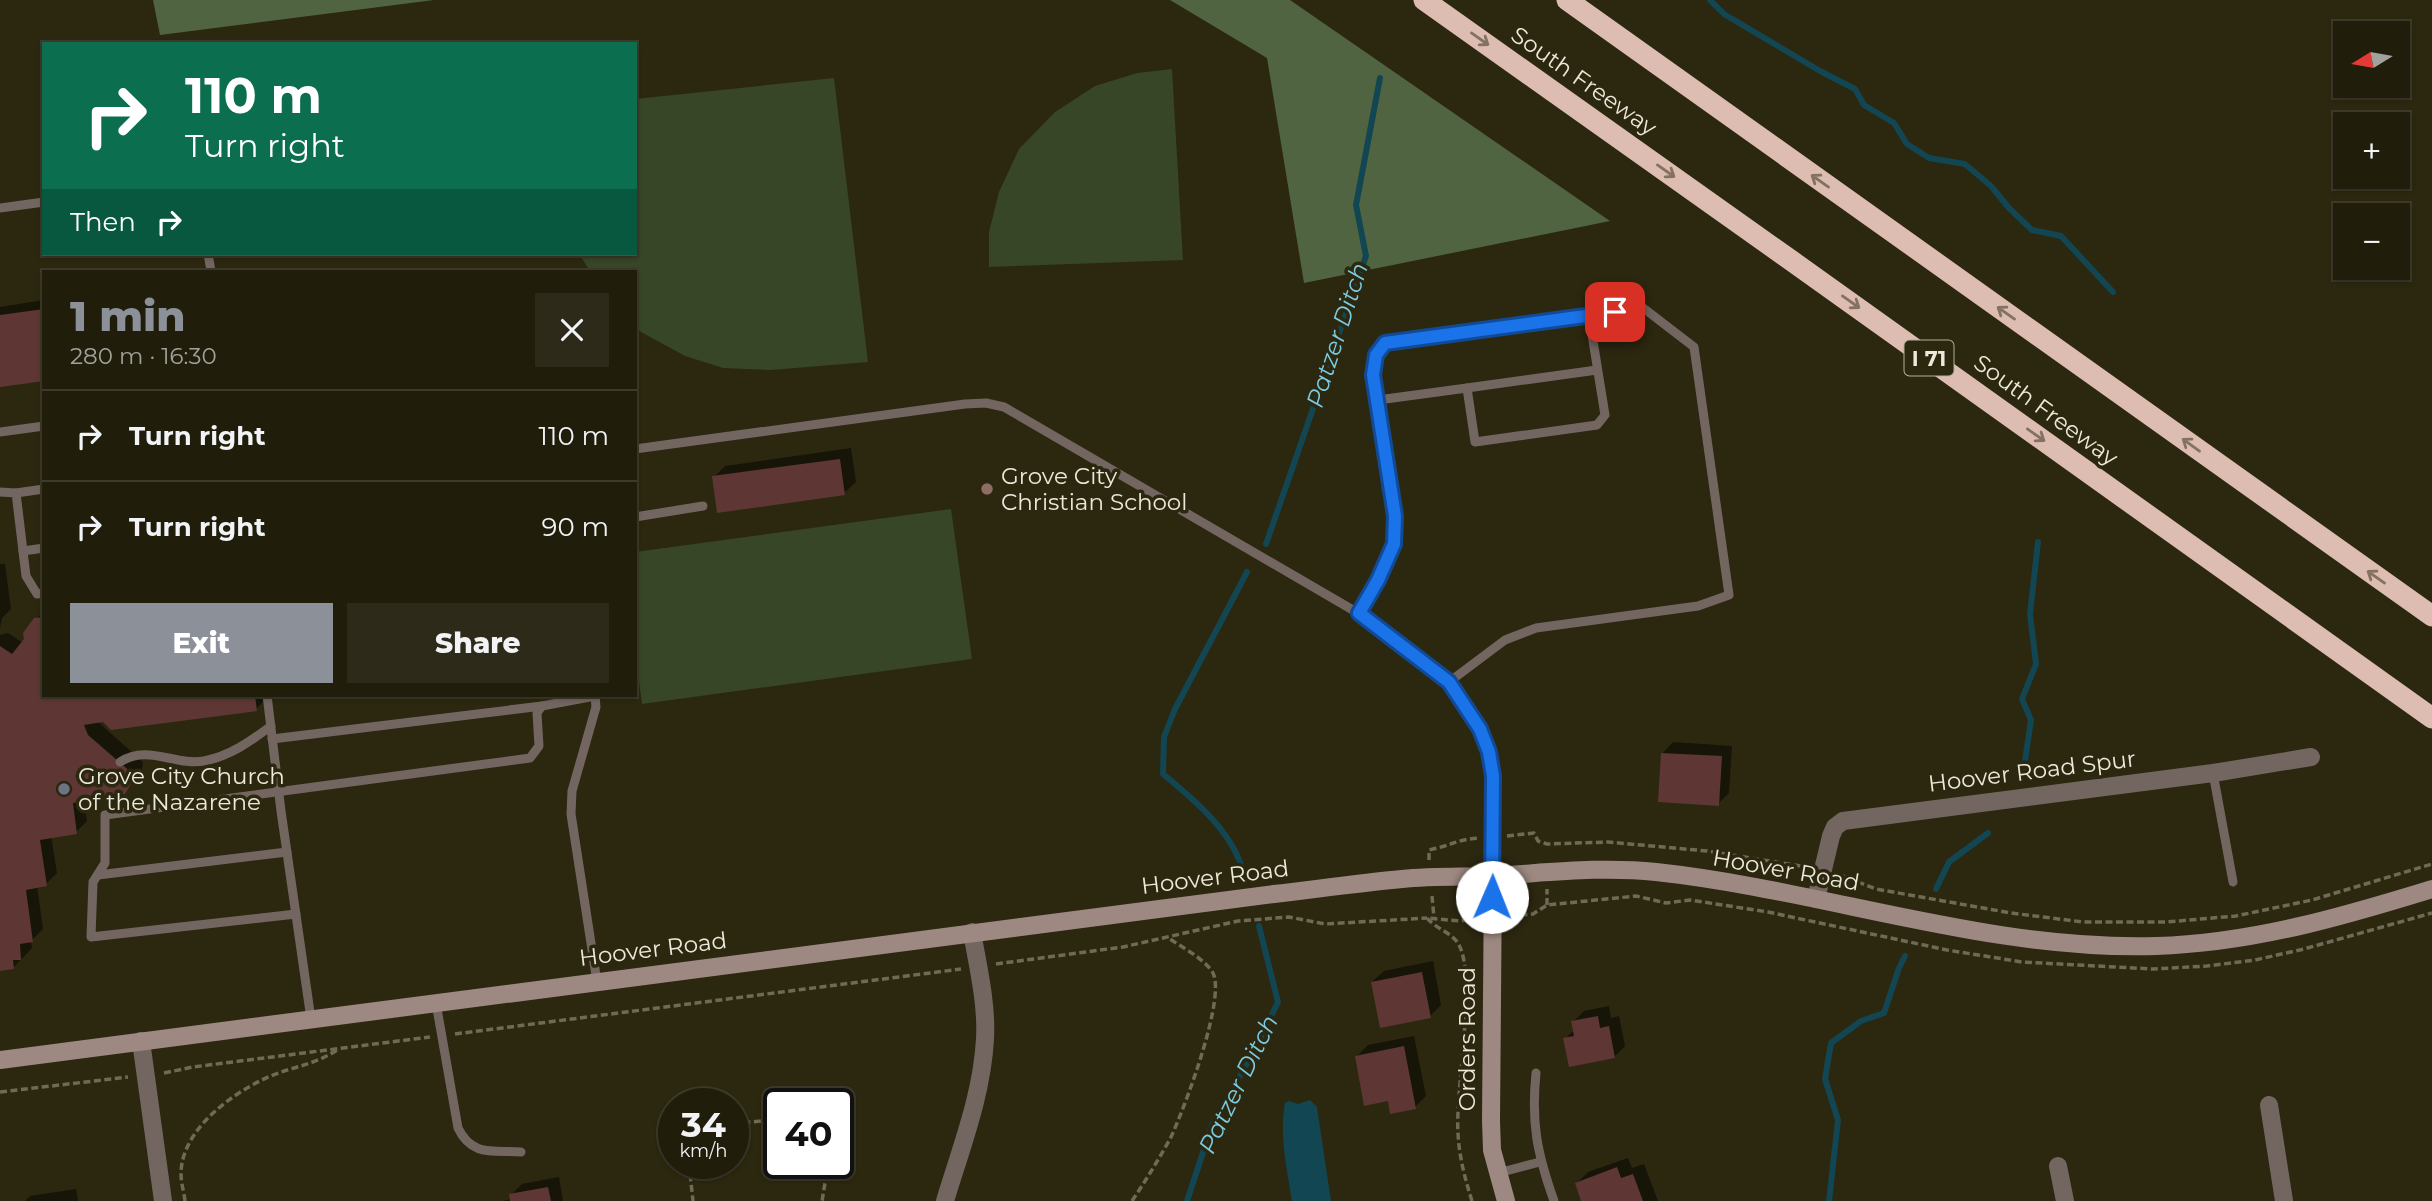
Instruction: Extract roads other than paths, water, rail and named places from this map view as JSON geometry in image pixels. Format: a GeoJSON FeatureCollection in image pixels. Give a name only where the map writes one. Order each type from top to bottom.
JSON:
{"type":"FeatureCollection","features":[{"type":"Feature","properties":{"kind":"highway","name":"South Freeway"},"geometry":{"type":"LineString","coordinates":[[1424,0],[2432,718]]}},
{"type":"Feature","properties":{"kind":"highway"},"geometry":{"type":"LineString","coordinates":[[1567,0],[2432,616]]}},
{"type":"Feature","properties":{"kind":"main road","name":"Hoover Road"},"geometry":{"type":"LineString","coordinates":[[0,1060],[972,932],[1274,894],[1430,878],[1547,871],[1658,872],[2012,937],[2065,944],[2155,946],[2218,942],[2285,931],[2432,889]]}},
{"type":"Feature","properties":{"kind":"main road","name":"Orders Road"},"geometry":{"type":"LineString","coordinates":[[1493,876],[1491,1121],[1493,1150],[1506,1201]]}},
{"type":"Feature","properties":{"kind":"street","name":"Hoover Road Spur"},"geometry":{"type":"LineString","coordinates":[[1816,899],[1831,836],[1835,827],[1843,821],[2213,773],[2311,757]]}},
{"type":"Feature","properties":{"kind":"street"},"geometry":{"type":"LineString","coordinates":[[944,1201],[979,1090],[985,1038],[984,1005],[972,932]]}},
{"type":"Feature","properties":{"kind":"street"},"geometry":{"type":"LineString","coordinates":[[141,1041],[163,1201]]}},
{"type":"Feature","properties":{"kind":"street"},"geometry":{"type":"LineString","coordinates":[[2269,1105],[2284,1201]]}},
{"type":"Feature","properties":{"kind":"street"},"geometry":{"type":"LineString","coordinates":[[2058,1166],[2065,1201]]}},
{"type":"Feature","properties":{"kind":"lane"},"geometry":{"type":"LineString","coordinates":[[0,208],[42,202]]}},
{"type":"Feature","properties":{"kind":"lane"},"geometry":{"type":"LineString","coordinates":[[1359,613],[1394,544],[1395,516],[1373,375],[1376,355],[1385,343],[1642,307],[1694,348],[1729,595],[1698,606],[1536,628],[1505,640],[1449,682]]}},
{"type":"Feature","properties":{"kind":"lane"},"geometry":{"type":"LineString","coordinates":[[1467,388],[1475,442],[1597,425],[1605,415],[1589,316]]}},
{"type":"Feature","properties":{"kind":"lane"},"geometry":{"type":"LineString","coordinates":[[1377,400],[1597,370]]}},
{"type":"Feature","properties":{"kind":"lane"},"geometry":{"type":"LineString","coordinates":[[637,449],[965,404],[986,403],[1004,407],[1359,613],[1449,682],[1480,729],[1489,752],[1493,776],[1493,876]]}},
{"type":"Feature","properties":{"kind":"lane"},"geometry":{"type":"LineString","coordinates":[[0,432],[42,426]]}},
{"type":"Feature","properties":{"kind":"lane"},"geometry":{"type":"LineString","coordinates":[[0,492],[42,489]]}},
{"type":"Feature","properties":{"kind":"lane"},"geometry":{"type":"LineString","coordinates":[[16,493],[26,576],[37,594],[42,593]]}},
{"type":"Feature","properties":{"kind":"lane"},"geometry":{"type":"LineString","coordinates":[[637,517],[703,506]]}},
{"type":"Feature","properties":{"kind":"lane"},"geometry":{"type":"LineString","coordinates":[[23,551],[42,548]]}},
{"type":"Feature","properties":{"kind":"lane"},"geometry":{"type":"LineString","coordinates":[[267,697],[312,1019]]}},
{"type":"Feature","properties":{"kind":"lane"},"geometry":{"type":"LineString","coordinates":[[272,739],[542,706],[585,697]]}},
{"type":"Feature","properties":{"kind":"lane"},"geometry":{"type":"LineString","coordinates":[[595,697],[593,724],[572,791],[572,814],[597,982]]}},
{"type":"Feature","properties":{"kind":"lane"},"geometry":{"type":"LineString","coordinates":[[296,914],[90,937],[93,882],[105,863],[105,815],[530,758],[540,746],[537,713],[542,706]]}},
{"type":"Feature","properties":{"kind":"lane"},"geometry":{"type":"LineString","coordinates":[[120,762],[131,755],[149,754],[202,761],[227,754],[248,744],[271,726]]}},
{"type":"Feature","properties":{"kind":"lane"},"geometry":{"type":"LineString","coordinates":[[2213,773],[2233,882]]}},
{"type":"Feature","properties":{"kind":"lane"},"geometry":{"type":"LineString","coordinates":[[98,875],[287,852]]}},
{"type":"Feature","properties":{"kind":"lane"},"geometry":{"type":"LineString","coordinates":[[436,1003],[458,1128],[465,1142],[478,1150],[521,1152]]}},
{"type":"Feature","properties":{"kind":"lane"},"geometry":{"type":"LineString","coordinates":[[1536,1073],[1534,1125],[1540,1162],[1553,1201]]}},
{"type":"Feature","properties":{"kind":"lane"},"geometry":{"type":"LineString","coordinates":[[1498,1173],[1540,1162]]}},
{"type":"Feature","properties":{"kind":"water"},"geometry":{"type":"Polygon","coordinates":[[[1310,1100],[1317,1107],[1331,1201],[1292,1201],[1283,1140],[1285,1103],[1289,1101],[1298,1104],[1310,1100]]]}},
{"type":"Feature","properties":{"kind":"waterway"},"geometry":{"type":"LineString","coordinates":[[1710,0],[1724,14],[1855,89],[1864,105],[1894,123],[1907,144],[1929,158],[1965,164],[1991,186],[2032,230],[2061,236],[2113,292]]}},
{"type":"Feature","properties":{"kind":"waterway","name":"Patzer Ditch"},"geometry":{"type":"LineString","coordinates":[[1266,544],[1366,256],[1356,205],[1380,78]]}},
{"type":"Feature","properties":{"kind":"waterway"},"geometry":{"type":"LineString","coordinates":[[2024,768],[2031,720],[2022,699],[2036,664],[2030,614],[2038,542]]}},
{"type":"Feature","properties":{"kind":"waterway","name":"Patzer Ditch"},"geometry":{"type":"LineString","coordinates":[[1242,868],[1229,840],[1220,828],[1198,804],[1163,774],[1164,737],[1175,709],[1247,572]]}},
{"type":"Feature","properties":{"kind":"waterway"},"geometry":{"type":"LineString","coordinates":[[1936,889],[1949,862],[1988,833]]}},
{"type":"Feature","properties":{"kind":"waterway","name":"Patzer Ditch"},"geometry":{"type":"LineString","coordinates":[[1187,1201],[1212,1125],[1258,1044],[1278,1002],[1259,926]]}},
{"type":"Feature","properties":{"kind":"waterway"},"geometry":{"type":"LineString","coordinates":[[1829,1201],[1838,1120],[1825,1079],[1831,1043],[1861,1021],[1884,1013],[1905,956]]}},
{"type":"Feature","properties":{"kind":"place","name":"Grove City Christian School"},"geometry":{"type":"Point","coordinates":[987,489]}},
{"type":"Feature","properties":{"kind":"place","name":"Grove City Church of the Nazarene"},"geometry":{"type":"Point","coordinates":[64,789]}}]}
